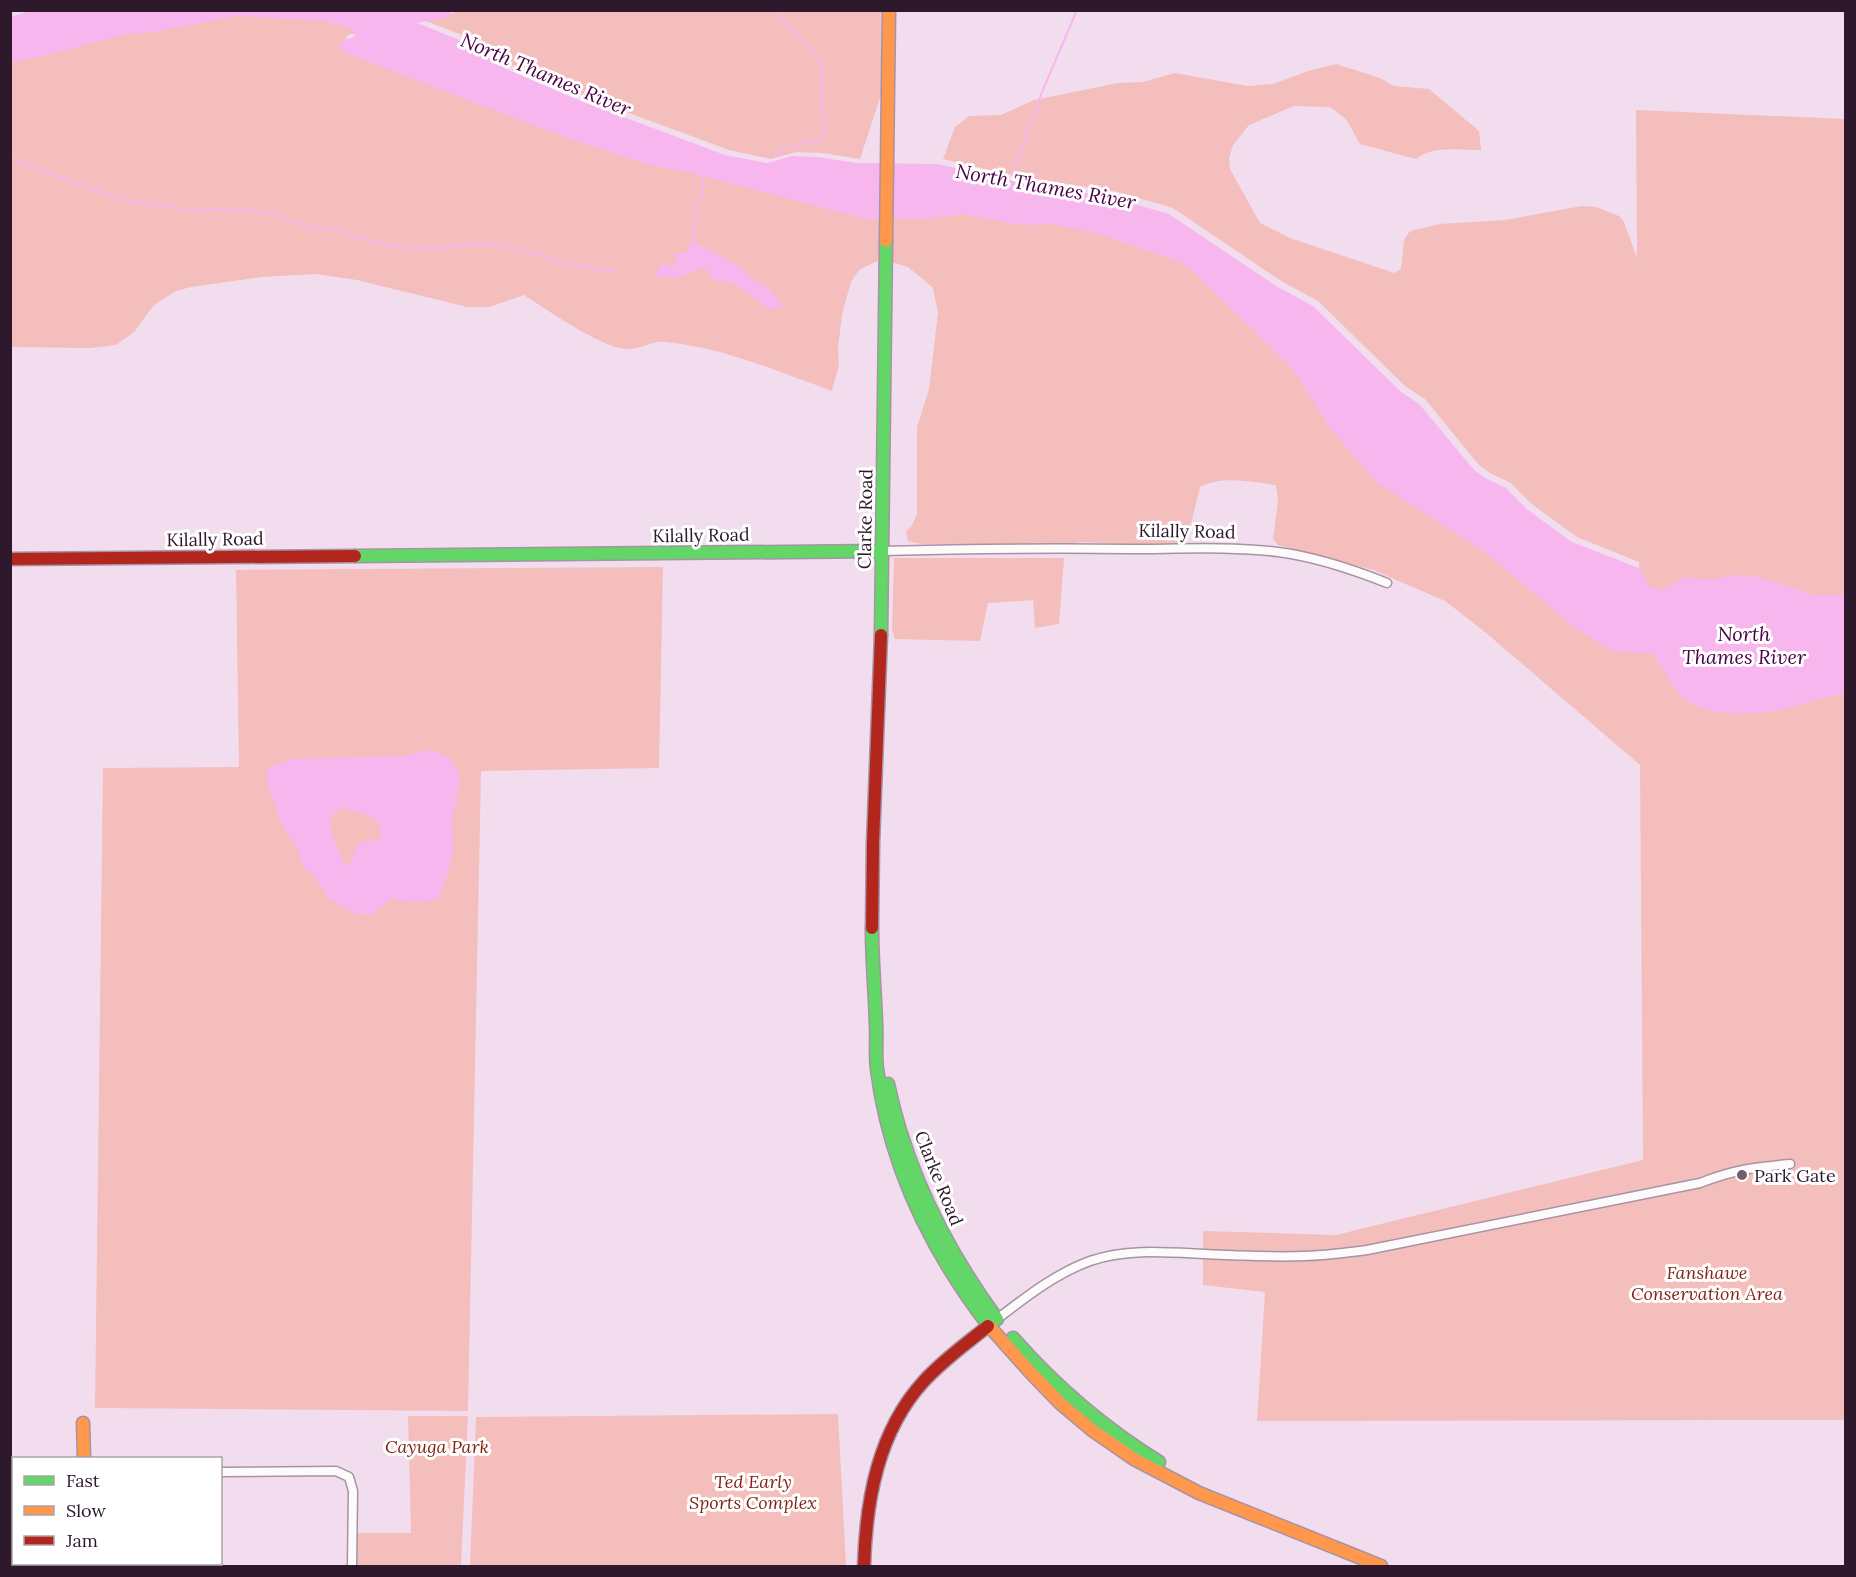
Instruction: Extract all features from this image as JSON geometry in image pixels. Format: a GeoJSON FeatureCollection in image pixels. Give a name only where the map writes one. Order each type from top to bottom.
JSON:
{"type":"FeatureCollection","features":[{"type":"Feature","properties":{"kind":"main road","name":"Clarke Road"},"geometry":{"type":"LineString","coordinates":[[889,10],[882,551],[872,923],[876,1027],[890,1098],[917,1178],[951,1250],[993,1322],[1044,1372],[1094,1418],[1143,1453],[1224,1497],[1239,1508],[1381,1566]]}},
{"type":"Feature","properties":{"kind":"main road","name":"Kilally Road"},"geometry":{"type":"LineString","coordinates":[[10,559],[882,551]]}},
{"type":"Feature","properties":{"kind":"main road"},"geometry":{"type":"LineString","coordinates":[[864,1566],[864,1527],[867,1505],[877,1466],[890,1430],[918,1388],[951,1356],[993,1322]]}},
{"type":"Feature","properties":{"kind":"main road"},"geometry":{"type":"LineString","coordinates":[[83,1423],[84,1457]]}},
{"type":"Feature","properties":{"kind":"street","name":"Kilally Road"},"geometry":{"type":"LineString","coordinates":[[882,551],[1006,548],[1258,550],[1335,564],[1387,583]]}},
{"type":"Feature","properties":{"kind":"street"},"geometry":{"type":"LineString","coordinates":[[993,1322],[1066,1271],[1112,1255],[1153,1252],[1321,1256],[1367,1250],[1700,1183],[1727,1173],[1756,1167],[1790,1164]]}},
{"type":"Feature","properties":{"kind":"street"},"geometry":{"type":"LineString","coordinates":[[222,1472],[336,1471],[349,1478],[353,1491],[352,1566]]}},
{"type":"Feature","properties":{"kind":"green space"},"geometry":{"type":"Polygon","coordinates":[[[456,10],[881,11],[881,95],[860,159],[822,153],[796,152],[771,159],[729,150],[583,96],[511,65],[472,39],[421,19],[452,14],[456,10]]]}},
{"type":"Feature","properties":{"kind":"green space","name":"Fanshawe Conservation Area"},"geometry":{"type":"Polygon","coordinates":[[[242,14],[329,18],[354,24],[358,33],[348,35],[343,43],[574,136],[966,211],[1100,230],[1184,259],[1640,649],[1639,562],[1577,537],[1533,505],[1511,483],[1479,465],[1425,399],[1405,386],[1318,301],[1281,281],[1173,208],[1118,192],[1012,175],[943,159],[955,127],[969,116],[1001,115],[1034,100],[1118,83],[1143,82],[1175,73],[1248,86],[1273,84],[1308,71],[1336,64],[1380,78],[1394,86],[1429,89],[1479,131],[1481,150],[1438,150],[1416,159],[1360,144],[1346,119],[1330,107],[1294,106],[1249,125],[1233,145],[1229,158],[1230,169],[1260,223],[1290,238],[1394,273],[1401,269],[1404,240],[1410,231],[1440,224],[1505,220],[1582,206],[1596,207],[1619,216],[1624,222],[1637,258],[1636,110],[1845,119],[1845,1420],[1257,1421],[1265,1292],[1203,1285],[1203,1231],[1336,1235],[1643,1160],[1640,765],[1485,632],[1445,601],[1373,570],[1278,545],[1273,539],[1278,501],[1276,485],[1227,480],[1200,487],[1188,536],[1182,547],[1081,542],[1065,546],[921,544],[908,541],[906,531],[911,527],[917,514],[917,427],[929,389],[938,313],[933,288],[908,267],[877,261],[859,270],[851,282],[842,314],[838,349],[839,365],[832,391],[750,361],[708,349],[660,342],[630,349],[614,346],[573,326],[524,295],[489,307],[467,307],[357,280],[315,274],[262,277],[176,291],[154,305],[134,332],[116,345],[90,348],[11,347],[11,60],[127,32],[242,14]]]}},
{"type":"Feature","properties":{"kind":"green space"},"geometry":{"type":"Polygon","coordinates":[[[894,558],[1064,558],[1059,624],[1035,628],[1033,600],[988,603],[980,641],[895,639],[892,630],[894,558]]]}},
{"type":"Feature","properties":{"kind":"green space"},"geometry":{"type":"Polygon","coordinates":[[[663,567],[659,768],[481,771],[468,1411],[95,1408],[103,768],[239,767],[236,570],[663,567]]]}},
{"type":"Feature","properties":{"kind":"green space","name":"Ted Early Sports Complex"},"geometry":{"type":"Polygon","coordinates":[[[838,1414],[846,1566],[470,1566],[476,1417],[838,1414]]]}},
{"type":"Feature","properties":{"kind":"green space","name":"Cayuga Park"},"geometry":{"type":"Polygon","coordinates":[[[408,1416],[468,1416],[461,1566],[357,1566],[355,1533],[411,1533],[408,1416]]]}},
{"type":"Feature","properties":{"kind":"water","name":"North Thames River"},"geometry":{"type":"Polygon","coordinates":[[[32,10],[445,11],[453,13],[447,17],[417,23],[467,43],[506,69],[578,100],[725,155],[767,163],[792,156],[818,157],[856,163],[938,164],[1007,180],[1114,198],[1169,214],[1276,286],[1313,306],[1400,391],[1420,405],[1474,470],[1506,488],[1528,510],[1572,542],[1639,568],[1650,587],[1662,590],[1686,577],[1708,580],[1737,575],[1758,577],[1815,595],[1845,595],[1845,694],[1767,712],[1737,714],[1707,710],[1695,705],[1680,694],[1653,654],[1613,651],[1575,628],[1483,551],[1376,482],[1330,428],[1292,368],[1180,262],[1096,233],[1050,224],[1021,225],[962,214],[927,219],[865,219],[695,174],[646,164],[570,139],[348,54],[339,47],[344,40],[354,37],[355,34],[350,28],[325,21],[237,16],[159,31],[122,35],[44,56],[11,62],[10,17],[32,10]]]}},
{"type":"Feature","properties":{"kind":"water"},"geometry":{"type":"Polygon","coordinates":[[[695,242],[741,267],[755,281],[769,288],[783,307],[769,309],[734,283],[714,280],[704,267],[676,278],[656,277],[660,264],[674,267],[677,260],[673,254],[687,252],[690,243],[695,242]]]}},
{"type":"Feature","properties":{"kind":"water"},"geometry":{"type":"Polygon","coordinates":[[[428,750],[449,759],[457,770],[459,787],[452,820],[453,849],[449,868],[438,899],[415,902],[392,898],[372,914],[358,915],[329,899],[314,876],[303,867],[298,850],[283,826],[267,784],[267,768],[292,759],[402,756],[428,750]],[[341,807],[329,819],[332,835],[345,865],[351,863],[357,844],[381,838],[378,822],[365,814],[341,807]]]}},
{"type":"Feature","properties":{"kind":"waterway"},"geometry":{"type":"LineString","coordinates":[[775,10],[823,64],[821,105],[825,131],[821,140],[782,148],[777,157]]}},
{"type":"Feature","properties":{"kind":"waterway"},"geometry":{"type":"LineString","coordinates":[[1012,175],[1042,92],[1077,10]]}},
{"type":"Feature","properties":{"kind":"waterway"},"geometry":{"type":"LineString","coordinates":[[10,158],[133,202],[198,211],[214,209],[265,212],[312,228],[336,229],[363,239],[397,246],[432,249],[482,243],[524,250],[570,265],[616,271]]}},
{"type":"Feature","properties":{"kind":"waterway"},"geometry":{"type":"LineString","coordinates":[[695,242],[695,213],[703,185],[701,175]]}},
{"type":"Feature","properties":{"kind":"traffic: fast"},"geometry":{"type":"LineString","coordinates":[[881,635],[886,241]]}},
{"type":"Feature","properties":{"kind":"traffic: fast"},"geometry":{"type":"LineString","coordinates":[[355,556],[882,551]]}},
{"type":"Feature","properties":{"kind":"traffic: fast"},"geometry":{"type":"LineString","coordinates":[[872,928],[876,1063],[891,1139],[902,1172],[931,1237],[949,1268],[989,1326]]}},
{"type":"Feature","properties":{"kind":"traffic: fast"},"geometry":{"type":"LineString","coordinates":[[888,1084],[905,1147],[930,1207],[961,1265],[997,1319],[988,1326]]}},
{"type":"Feature","properties":{"kind":"traffic: fast"},"geometry":{"type":"LineString","coordinates":[[1013,1338],[1082,1406],[1159,1462]]}},
{"type":"Feature","properties":{"kind":"traffic: slow"},"geometry":{"type":"LineString","coordinates":[[886,241],[889,10]]}},
{"type":"Feature","properties":{"kind":"traffic: slow"},"geometry":{"type":"LineString","coordinates":[[989,1326],[1060,1403],[1092,1430],[1134,1459],[1199,1493],[1381,1566]]}},
{"type":"Feature","properties":{"kind":"traffic: slow"},"geometry":{"type":"LineString","coordinates":[[83,1423],[84,1457]]}},
{"type":"Feature","properties":{"kind":"traffic: jam"},"geometry":{"type":"LineString","coordinates":[[10,559],[355,556]]}},
{"type":"Feature","properties":{"kind":"traffic: jam"},"geometry":{"type":"LineString","coordinates":[[872,928],[881,635]]}},
{"type":"Feature","properties":{"kind":"traffic: jam"},"geometry":{"type":"LineString","coordinates":[[864,1566],[872,1492],[885,1444],[896,1422],[908,1401],[931,1373],[988,1326]]}},
{"type":"Feature","properties":{"kind":"place","name":"Park Gate"},"geometry":{"type":"Point","coordinates":[1742,1175]}}]}
